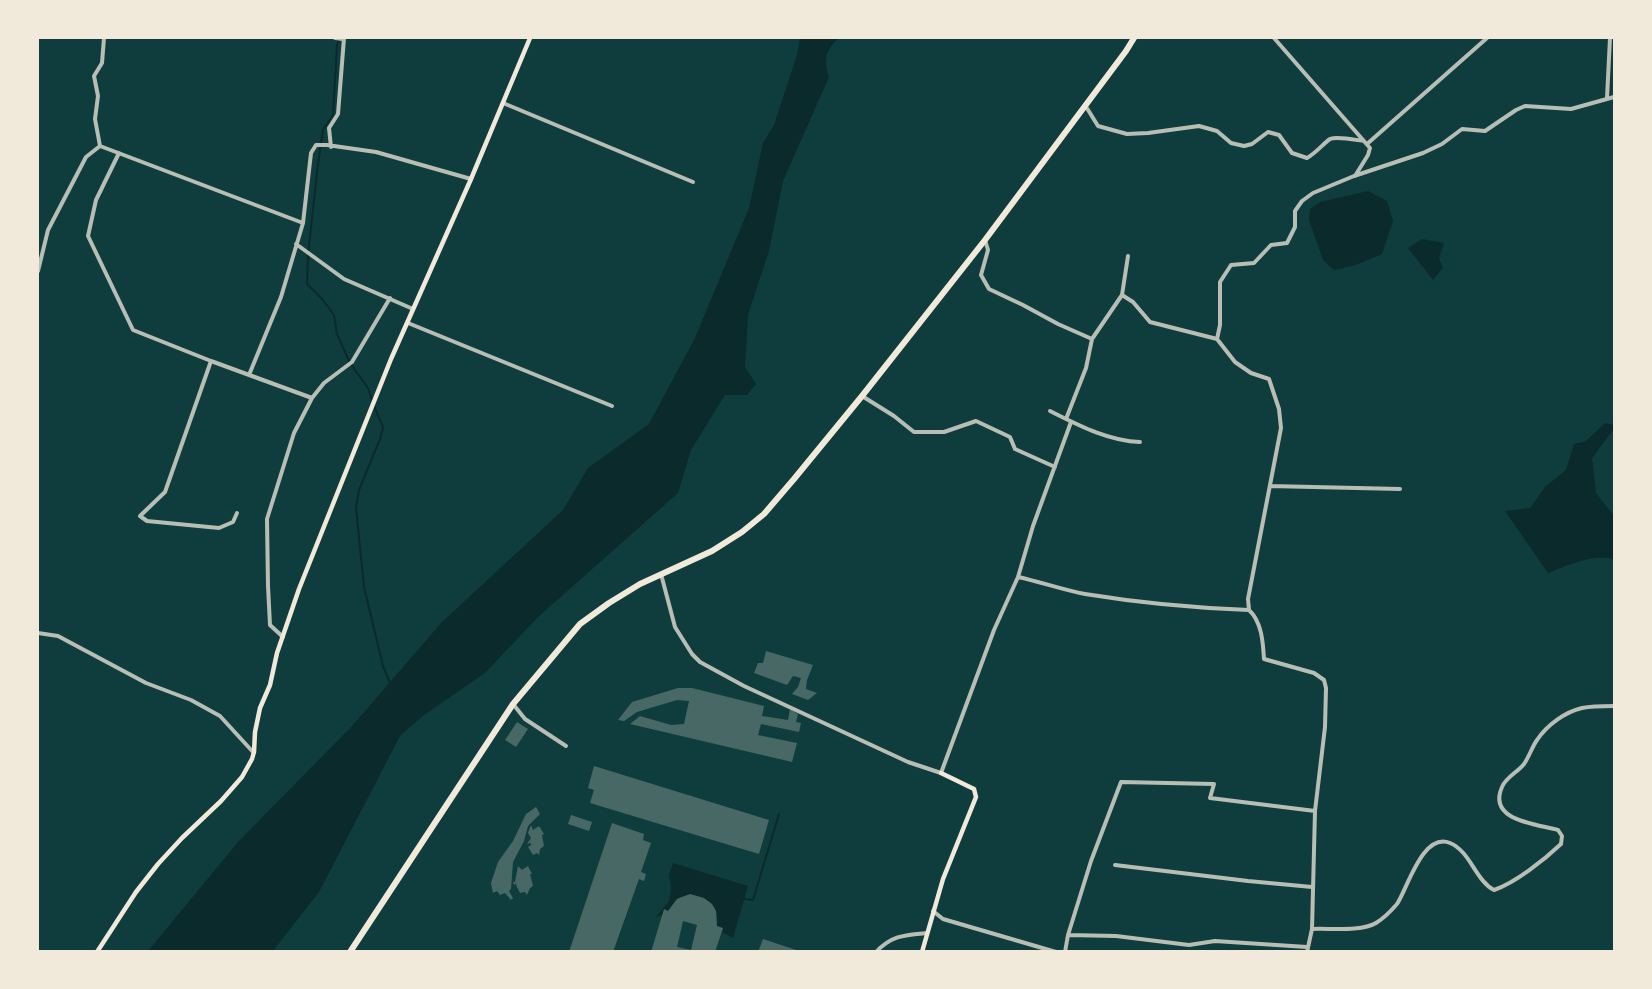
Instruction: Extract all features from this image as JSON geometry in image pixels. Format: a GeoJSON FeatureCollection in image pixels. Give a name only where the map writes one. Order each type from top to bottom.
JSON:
{"type":"FeatureCollection","features":[{"type":"Feature","properties":{"kind":"highway"},"geometry":{"type":"LineString","coordinates":[[350,951],[513,704],[580,624],[640,584],[712,550],[742,532],[764,514],[862,396],[985,240],[1134,38]]}},
{"type":"Feature","properties":{"kind":"main road"},"geometry":{"type":"LineString","coordinates":[[97,951],[150,873],[242,777],[254,753],[260,708],[270,685],[277,653],[299,589],[391,359],[471,179],[530,38]]}},
{"type":"Feature","properties":{"kind":"main road"},"geometry":{"type":"LineString","coordinates":[[922,951],[949,863],[976,797],[974,789],[941,773]]}},
{"type":"Feature","properties":{"kind":"street"},"geometry":{"type":"LineString","coordinates":[[99,146],[95,119],[98,96],[94,76],[102,63],[104,38]]}},
{"type":"Feature","properties":{"kind":"street"},"geometry":{"type":"LineString","coordinates":[[329,146],[329,128],[338,114],[344,38],[335,38]]}},
{"type":"Feature","properties":{"kind":"street"},"geometry":{"type":"LineString","coordinates":[[1275,38],[1370,148],[1368,156],[1354,177]]}},
{"type":"Feature","properties":{"kind":"street"},"geometry":{"type":"LineString","coordinates":[[1085,105],[1098,126],[1127,134],[1199,126],[1217,131],[1231,143],[1244,146],[1252,144],[1268,132],[1279,135],[1292,153],[1307,158],[1316,153],[1328,140],[1334,138],[1366,142],[1487,38]]}},
{"type":"Feature","properties":{"kind":"street"},"geometry":{"type":"LineString","coordinates":[[1607,98],[1610,38]]}},
{"type":"Feature","properties":{"kind":"street"},"geometry":{"type":"LineString","coordinates":[[1217,339],[1220,325],[1220,282],[1231,265],[1254,262],[1271,245],[1287,243],[1295,227],[1295,211],[1302,201],[1313,193],[1423,153],[1442,144],[1462,129],[1485,131],[1526,106],[1570,109],[1614,97]]}},
{"type":"Feature","properties":{"kind":"street"},"geometry":{"type":"LineString","coordinates":[[503,103],[693,182]]}},
{"type":"Feature","properties":{"kind":"street"},"geometry":{"type":"LineString","coordinates":[[249,375],[281,297],[303,223],[311,153],[316,145],[376,152],[471,179]]}},
{"type":"Feature","properties":{"kind":"street"},"geometry":{"type":"LineString","coordinates":[[99,146],[303,223]]}},
{"type":"Feature","properties":{"kind":"street"},"geometry":{"type":"LineString","coordinates":[[38,271],[48,230],[86,157],[99,146]]}},
{"type":"Feature","properties":{"kind":"street"},"geometry":{"type":"LineString","coordinates":[[119,153],[96,200],[88,236],[132,330],[312,398]]}},
{"type":"Feature","properties":{"kind":"street"},"geometry":{"type":"LineString","coordinates":[[985,240],[988,250],[981,275],[989,288],[1092,339]]}},
{"type":"Feature","properties":{"kind":"street"},"geometry":{"type":"LineString","coordinates":[[296,244],[344,279],[413,309]]}},
{"type":"Feature","properties":{"kind":"street"},"geometry":{"type":"LineString","coordinates":[[1066,419],[1086,368],[1092,339],[1122,295],[1128,256]]}},
{"type":"Feature","properties":{"kind":"street"},"geometry":{"type":"LineString","coordinates":[[1122,295],[1133,302],[1150,322],[1217,339],[1235,362],[1251,373],[1269,380],[1279,409],[1281,428],[1248,599],[1249,610]]}},
{"type":"Feature","properties":{"kind":"street"},"geometry":{"type":"LineString","coordinates":[[283,636],[270,625],[267,519],[294,433],[312,398],[324,383],[352,362],[390,298]]}},
{"type":"Feature","properties":{"kind":"street"},"geometry":{"type":"LineString","coordinates":[[408,323],[612,406]]}},
{"type":"Feature","properties":{"kind":"street"},"geometry":{"type":"LineString","coordinates":[[212,361],[165,492],[141,516],[147,521],[219,528],[233,522],[237,513]]}},
{"type":"Feature","properties":{"kind":"street"},"geometry":{"type":"LineString","coordinates":[[862,396],[914,432],[944,432],[976,421],[1010,437],[1015,449],[1055,467]]}},
{"type":"Feature","properties":{"kind":"street"},"geometry":{"type":"LineString","coordinates":[[1050,411],[1093,431],[1124,441],[1140,441]]}},
{"type":"Feature","properties":{"kind":"street"},"geometry":{"type":"LineString","coordinates":[[661,574],[675,627],[692,654],[700,662],[744,686],[908,762],[941,773],[994,630],[1018,577],[1033,526],[1071,422]]}},
{"type":"Feature","properties":{"kind":"street"},"geometry":{"type":"LineString","coordinates":[[1270,486],[1400,489]]}},
{"type":"Feature","properties":{"kind":"street"},"geometry":{"type":"LineString","coordinates":[[1018,577],[1083,593],[1127,600],[1198,608],[1249,610],[1253,613],[1263,638],[1264,659],[1314,673],[1324,680],[1326,688],[1315,811],[1312,929],[1307,949],[1215,941],[1189,945],[1116,936],[1068,935]]}},
{"type":"Feature","properties":{"kind":"street"},"geometry":{"type":"LineString","coordinates":[[38,633],[58,636],[146,683],[191,700],[220,716],[254,753]]}},
{"type":"Feature","properties":{"kind":"street"},"geometry":{"type":"LineString","coordinates":[[513,704],[525,719],[566,746]]}},
{"type":"Feature","properties":{"kind":"street"},"geometry":{"type":"LineString","coordinates":[[1312,929],[1370,926],[1378,922],[1397,903],[1418,862],[1435,842],[1450,843],[1456,847],[1470,861],[1486,886],[1494,890],[1503,887],[1549,855],[1561,844],[1562,836],[1558,830],[1507,815],[1502,811],[1499,800],[1501,788],[1525,763],[1538,738],[1550,724],[1581,708],[1614,706]]}},
{"type":"Feature","properties":{"kind":"street"},"geometry":{"type":"LineString","coordinates":[[1065,951],[1091,861],[1121,782],[1214,784],[1210,798],[1315,811]]}},
{"type":"Feature","properties":{"kind":"street"},"geometry":{"type":"LineString","coordinates":[[1115,865],[1312,887]]}},
{"type":"Feature","properties":{"kind":"street"},"geometry":{"type":"LineString","coordinates":[[933,911],[943,919],[1056,951]]}},
{"type":"Feature","properties":{"kind":"street"},"geometry":{"type":"LineString","coordinates":[[876,951],[884,943],[894,938],[927,933]]}},
{"type":"Feature","properties":{"kind":"water"},"geometry":{"type":"Polygon","coordinates":[[[800,38],[839,38],[831,46],[827,55],[826,65],[829,77],[783,181],[769,251],[748,315],[745,367],[756,384],[747,395],[725,395],[691,450],[678,493],[538,617],[485,673],[424,715],[400,736],[319,892],[273,951],[148,951],[238,842],[353,725],[442,622],[563,510],[588,468],[649,424],[695,338],[749,208],[763,143],[774,125],[797,55],[800,38]]]}},
{"type":"Feature","properties":{"kind":"water"},"geometry":{"type":"Polygon","coordinates":[[[1368,191],[1387,201],[1393,221],[1382,254],[1356,265],[1334,270],[1323,260],[1309,220],[1310,209],[1320,202],[1368,191]]]}},
{"type":"Feature","properties":{"kind":"water"},"geometry":{"type":"Polygon","coordinates":[[[1422,239],[1444,243],[1439,258],[1443,268],[1433,280],[1408,248],[1422,239]]]}},
{"type":"Feature","properties":{"kind":"water"},"geometry":{"type":"Polygon","coordinates":[[[1605,423],[1614,425],[1614,429],[1592,458],[1596,493],[1614,516],[1614,560],[1590,559],[1548,573],[1505,511],[1530,508],[1545,487],[1566,470],[1574,444],[1586,441],[1605,423]]]}},
{"type":"Feature","properties":{"kind":"water"},"geometry":{"type":"Polygon","coordinates":[[[673,863],[748,886],[733,938],[722,932],[723,928],[717,926],[714,907],[700,896],[682,896],[668,911],[664,910],[662,915],[656,917],[669,901],[671,888],[669,875],[673,863]]]}},
{"type":"Feature","properties":{"kind":"building"},"geometry":{"type":"Polygon","coordinates":[[[766,651],[813,665],[806,689],[817,693],[808,700],[792,694],[801,678],[793,676],[787,685],[754,673],[758,663],[763,663],[766,651]]]}},
{"type":"Feature","properties":{"kind":"building"},"geometry":{"type":"Polygon","coordinates":[[[678,688],[692,688],[764,706],[762,716],[788,720],[790,709],[798,714],[796,722],[801,723],[799,732],[761,724],[758,735],[797,743],[792,762],[630,724],[640,716],[671,725],[684,724],[689,701],[677,700],[637,712],[624,721],[618,720],[632,702],[678,688]]]}},
{"type":"Feature","properties":{"kind":"building"},"geometry":{"type":"Polygon","coordinates":[[[517,722],[528,729],[516,747],[505,740],[517,722]]]}},
{"type":"Feature","properties":{"kind":"building"},"geometry":{"type":"Polygon","coordinates":[[[594,766],[769,820],[759,854],[590,803],[594,790],[588,788],[594,766]]]}},
{"type":"Feature","properties":{"kind":"building"},"geometry":{"type":"Polygon","coordinates":[[[536,807],[540,814],[528,826],[524,841],[513,862],[509,891],[513,898],[511,900],[505,893],[500,895],[497,891],[493,893],[491,883],[498,862],[513,841],[526,814],[536,807]]]}},
{"type":"Feature","properties":{"kind":"building"},"geometry":{"type":"Polygon","coordinates":[[[571,815],[592,822],[589,831],[568,824],[571,815]]]}},
{"type":"Feature","properties":{"kind":"building"},"geometry":{"type":"Polygon","coordinates":[[[612,823],[644,834],[643,840],[651,843],[641,872],[646,874],[644,881],[639,879],[613,952],[569,952],[612,823]]]}},
{"type":"Feature","properties":{"kind":"building"},"geometry":{"type":"Polygon","coordinates":[[[531,825],[533,830],[539,826],[544,834],[542,835],[544,846],[540,849],[539,855],[537,853],[533,855],[528,847],[531,843],[527,844],[531,838],[528,833],[531,825]]]}},
{"type":"Feature","properties":{"kind":"building"},"geometry":{"type":"Polygon","coordinates":[[[518,866],[522,870],[528,866],[532,874],[530,874],[533,886],[527,895],[525,892],[520,893],[517,883],[514,885],[513,882],[515,882],[518,866]]]}},
{"type":"Feature","properties":{"kind":"building"},"geometry":{"type":"Polygon","coordinates":[[[690,894],[704,898],[712,904],[716,911],[717,926],[723,928],[715,952],[651,952],[664,909],[668,911],[677,899],[690,894]],[[683,921],[677,947],[691,950],[697,925],[683,921]]]}},
{"type":"Feature","properties":{"kind":"building"},"geometry":{"type":"Polygon","coordinates":[[[763,939],[799,951],[799,952],[758,952],[763,939]]]}},
{"type":"Feature","properties":{"kind":"waterway"},"geometry":{"type":"LineString","coordinates":[[339,38],[333,115],[323,130],[318,164],[307,284],[334,315],[337,334],[350,363],[368,388],[372,400]]}},
{"type":"Feature","properties":{"kind":"waterway"},"geometry":{"type":"LineString","coordinates":[[374,406],[383,427],[359,490],[356,508],[364,587],[383,666],[390,683]]}},
{"type":"Feature","properties":{"kind":"waterway"},"geometry":{"type":"LineString","coordinates":[[744,899],[753,900],[779,814]]}}]}
